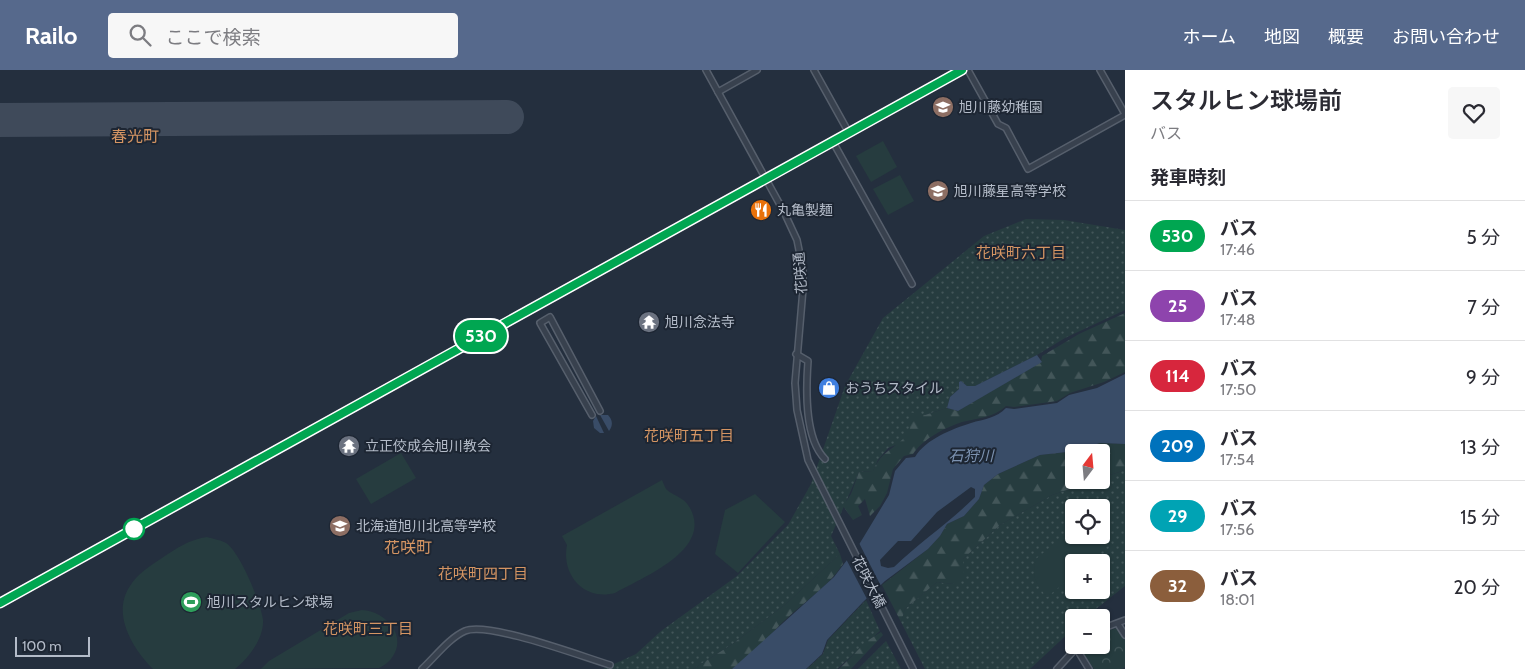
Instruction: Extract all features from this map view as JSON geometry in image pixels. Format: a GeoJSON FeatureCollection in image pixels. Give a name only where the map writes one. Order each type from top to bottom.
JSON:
{"type":"FeatureCollection","features":[{"type":"Feature","properties":{"kind":"highway"},"geometry":{"type":"LineString","coordinates":[[0,603],[962,70]]}},
{"type":"Feature","properties":{"kind":"street","name":"花咲通"},"geometry":{"type":"LineString","coordinates":[[706,70],[792,226],[801,256],[804,288],[796,354],[796,392],[801,433],[808,460],[824,495]]}},
{"type":"Feature","properties":{"kind":"street"},"geometry":{"type":"LineString","coordinates":[[718,92],[757,70]]}},
{"type":"Feature","properties":{"kind":"street"},"geometry":{"type":"LineString","coordinates":[[814,70],[849,133]]}},
{"type":"Feature","properties":{"kind":"street"},"geometry":{"type":"LineString","coordinates":[[968,70],[998,124],[1006,128],[1028,169],[1125,114],[1100,70]]}},
{"type":"Feature","properties":{"kind":"street"},"geometry":{"type":"LineString","coordinates":[[834,142],[912,284]]}},
{"type":"Feature","properties":{"kind":"street"},"geometry":{"type":"LineString","coordinates":[[592,415],[540,323],[550,317],[600,411]]}},
{"type":"Feature","properties":{"kind":"street"},"geometry":{"type":"LineString","coordinates":[[796,354],[808,361],[806,388],[808,414],[815,445],[825,459]]}},
{"type":"Feature","properties":{"kind":"street","name":"花咲大橋"},"geometry":{"type":"LineString","coordinates":[[824,495],[913,669]]}},
{"type":"Feature","properties":{"kind":"street"},"geometry":{"type":"LineString","coordinates":[[1110,626],[1125,620]]}},
{"type":"Feature","properties":{"kind":"street"},"geometry":{"type":"LineString","coordinates":[[1118,624],[1125,635]]}},
{"type":"Feature","properties":{"kind":"street"},"geometry":{"type":"LineString","coordinates":[[422,669],[457,636],[464,631],[478,628],[503,632],[610,665]]}},
{"type":"Feature","properties":{"kind":"street"},"geometry":{"type":"LineString","coordinates":[[1057,669],[1071,654]]}},
{"type":"Feature","properties":{"kind":"street"},"geometry":{"type":"LineString","coordinates":[[1081,654],[1089,669]]}},
{"type":"Feature","properties":{"kind":"green space"},"geometry":{"type":"Polygon","coordinates":[[[883,141],[897,167],[871,182],[856,156],[883,141]]]}},
{"type":"Feature","properties":{"kind":"green space"},"geometry":{"type":"Polygon","coordinates":[[[900,175],[914,201],[888,215],[873,189],[900,175]]]}},
{"type":"Feature","properties":{"kind":"green space"},"geometry":{"type":"Polygon","coordinates":[[[1026,219],[1064,220],[1125,230],[1125,310],[1065,338],[1037,355],[975,386],[967,386],[961,381],[959,382],[959,389],[950,397],[947,408],[925,415],[901,443],[888,448],[878,460],[873,471],[859,472],[831,536],[840,554],[786,604],[731,645],[693,669],[603,669],[636,654],[661,631],[737,576],[788,525],[811,484],[845,386],[883,318],[984,236],[1026,219]]]}},
{"type":"Feature","properties":{"kind":"green space"},"geometry":{"type":"Polygon","coordinates":[[[1125,313],[1125,372],[1104,382],[1070,393],[1057,401],[1014,407],[1006,406],[991,415],[948,427],[928,439],[913,454],[904,456],[893,469],[887,493],[880,506],[870,516],[865,499],[858,506],[862,515],[853,520],[843,506],[851,494],[859,472],[873,471],[885,453],[900,442],[910,431],[909,412],[925,415],[947,408],[958,411],[1041,362],[1042,356],[1079,334],[1125,313]]]}},
{"type":"Feature","properties":{"kind":"green space"},"geometry":{"type":"Polygon","coordinates":[[[1100,443],[1125,444],[1125,470],[1110,475],[1110,444],[1097,444],[1100,443]]]}},
{"type":"Feature","properties":{"kind":"green space"},"geometry":{"type":"Polygon","coordinates":[[[1065,452],[1065,489],[1070,489],[1052,495],[1000,525],[963,559],[964,574],[953,584],[937,582],[905,609],[901,622],[882,585],[928,549],[940,536],[947,524],[964,516],[979,499],[984,485],[998,474],[1040,455],[1065,452]]]}},
{"type":"Feature","properties":{"kind":"green space"},"geometry":{"type":"Polygon","coordinates":[[[401,453],[416,478],[371,504],[356,479],[401,453]]]}},
{"type":"Feature","properties":{"kind":"green space"},"geometry":{"type":"Polygon","coordinates":[[[1125,470],[1125,586],[1110,598],[1110,554],[1065,554],[1065,599],[1109,599],[1096,609],[1065,609],[1065,636],[1030,669],[925,669],[901,622],[905,609],[937,582],[953,584],[963,559],[1000,525],[1052,495],[1070,489],[1110,489],[1110,475],[1125,470]]]}},
{"type":"Feature","properties":{"kind":"green space"},"geometry":{"type":"Polygon","coordinates":[[[662,480],[667,490],[687,504],[695,523],[692,537],[684,549],[657,570],[615,593],[594,593],[577,583],[571,575],[568,566],[566,556],[567,545],[562,536],[662,480]]]}},
{"type":"Feature","properties":{"kind":"green space"},"geometry":{"type":"Polygon","coordinates":[[[755,494],[785,522],[738,573],[715,554],[725,510],[755,494]]]}},
{"type":"Feature","properties":{"kind":"green space"},"geometry":{"type":"Polygon","coordinates":[[[1065,535],[1065,544],[1107,544],[1108,546],[1098,554],[1065,554],[1065,582],[1047,597],[1035,579],[1034,569],[1037,558],[1065,535]]]}},
{"type":"Feature","properties":{"kind":"green space","name":"旭川スタルヒン球場"},"geometry":{"type":"Polygon","coordinates":[[[207,537],[226,543],[237,556],[254,591],[261,612],[263,627],[261,634],[255,647],[235,669],[153,669],[138,652],[127,630],[123,608],[125,597],[133,582],[148,567],[183,545],[207,537]]]}},
{"type":"Feature","properties":{"kind":"green space"},"geometry":{"type":"Polygon","coordinates":[[[840,554],[843,564],[830,580],[785,620],[744,661],[731,669],[693,669],[731,645],[786,604],[840,554]]]}},
{"type":"Feature","properties":{"kind":"green space"},"geometry":{"type":"Polygon","coordinates":[[[866,600],[880,631],[837,669],[807,669],[823,654],[828,640],[866,600]]]}},
{"type":"Feature","properties":{"kind":"green space"},"geometry":{"type":"Polygon","coordinates":[[[362,610],[371,611],[379,615],[386,620],[396,634],[396,651],[390,660],[379,668],[261,669],[269,661],[349,613],[362,610]]]}},
{"type":"Feature","properties":{"kind":"green space"},"geometry":{"type":"Polygon","coordinates":[[[1118,628],[1125,640],[1125,667],[1122,669],[1094,669],[1084,654],[1110,654],[1110,630],[1118,628]]]}},
{"type":"Feature","properties":{"kind":"green space"},"geometry":{"type":"Polygon","coordinates":[[[881,632],[883,635],[851,669],[839,669],[867,641],[881,632]]]}},
{"type":"Feature","properties":{"kind":"green space"},"geometry":{"type":"Polygon","coordinates":[[[886,641],[901,669],[858,669],[886,641]]]}},
{"type":"Feature","properties":{"kind":"water"},"geometry":{"type":"Polygon","coordinates":[[[1037,355],[1042,362],[958,411],[947,408],[950,397],[959,389],[959,382],[961,381],[967,386],[975,386],[1037,355]]]}},
{"type":"Feature","properties":{"kind":"water","name":"石狩川"},"geometry":{"type":"Polygon","coordinates":[[[1125,374],[1125,444],[1065,444],[1065,452],[1040,455],[998,474],[984,485],[979,499],[964,516],[947,524],[940,536],[928,549],[885,581],[863,602],[827,640],[822,654],[806,669],[732,669],[834,577],[860,543],[889,495],[895,471],[906,458],[915,457],[926,445],[948,432],[994,416],[1006,408],[1014,409],[1057,403],[1069,395],[1097,388],[1125,374]],[[971,487],[937,512],[911,541],[898,541],[880,560],[881,566],[894,567],[975,497],[975,489],[971,487]]]}},
{"type":"Feature","properties":{"kind":"water"},"geometry":{"type":"Polygon","coordinates":[[[600,415],[608,415],[611,419],[612,425],[609,431],[600,415]]]}},
{"type":"Feature","properties":{"kind":"water"},"geometry":{"type":"Polygon","coordinates":[[[596,416],[604,433],[600,433],[594,428],[593,421],[596,416]]]}},
{"type":"Feature","properties":{"kind":"pier"},"geometry":{"type":"Polygon","coordinates":[[[858,541],[882,588],[868,601],[845,557],[858,541]]]}},
{"type":"Feature","properties":{"kind":"runway"},"geometry":{"type":"LineString","coordinates":[[0,120],[507,117]]}},
{"type":"Feature","properties":{"kind":"bus line","name":"530"},"geometry":{"type":"LineString","coordinates":[[0,603],[962,70]]}},
{"type":"Feature","properties":{"kind":"place","name":"旭川藤幼稚園"},"geometry":{"type":"Point","coordinates":[943,107]}},
{"type":"Feature","properties":{"kind":"place","name":"旭川藤星高等学校"},"geometry":{"type":"Point","coordinates":[938,191]}},
{"type":"Feature","properties":{"kind":"place","name":"丸亀製麺"},"geometry":{"type":"Point","coordinates":[761,210]}},
{"type":"Feature","properties":{"kind":"place","name":"旭川念法寺"},"geometry":{"type":"Point","coordinates":[649,322]}},
{"type":"Feature","properties":{"kind":"place","name":"おうちスタイル"},"geometry":{"type":"Point","coordinates":[829,388]}},
{"type":"Feature","properties":{"kind":"place","name":"立正佼成会旭川教会"},"geometry":{"type":"Point","coordinates":[349,446]}},
{"type":"Feature","properties":{"kind":"place","name":"北海道旭川北高等学校"},"geometry":{"type":"Point","coordinates":[340,526]}},
{"type":"Feature","properties":{"kind":"place","name":"旭川スタルヒン球場"},"geometry":{"type":"Point","coordinates":[191,602]}},
{"type":"Feature","properties":{"kind":"district","name":"春光町"},"geometry":{"type":"Point","coordinates":[135,136]}},
{"type":"Feature","properties":{"kind":"district","name":"花咲町六丁目"},"geometry":{"type":"Point","coordinates":[1021,253]}},
{"type":"Feature","properties":{"kind":"district","name":"花咲町五丁目"},"geometry":{"type":"Point","coordinates":[689,436]}},
{"type":"Feature","properties":{"kind":"district","name":"花咲町"},"geometry":{"type":"Point","coordinates":[408,547]}},
{"type":"Feature","properties":{"kind":"district","name":"花咲町四丁目"},"geometry":{"type":"Point","coordinates":[483,574]}},
{"type":"Feature","properties":{"kind":"district","name":"花咲町三丁目"},"geometry":{"type":"Point","coordinates":[368,629]}}]}
